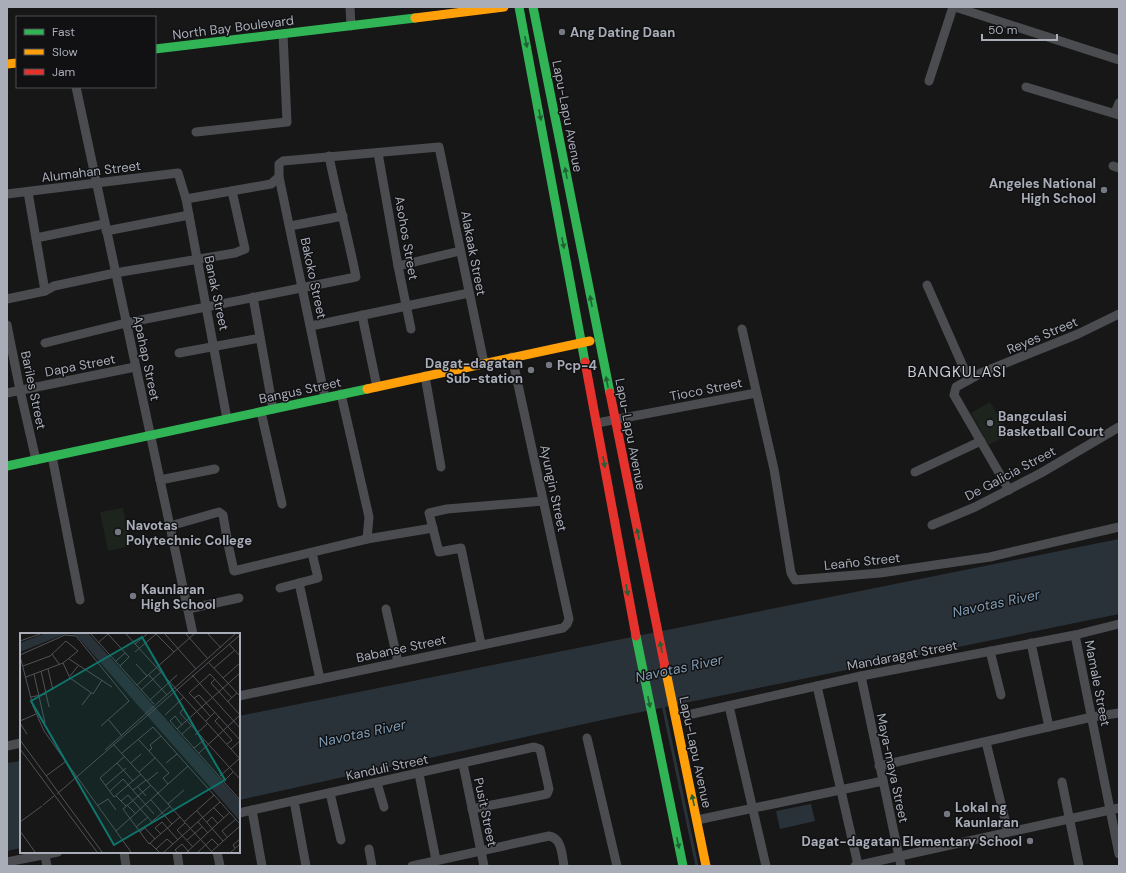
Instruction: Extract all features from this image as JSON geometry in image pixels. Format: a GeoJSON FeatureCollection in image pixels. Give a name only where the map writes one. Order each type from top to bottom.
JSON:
{"type":"FeatureCollection","features":[{"type":"Feature","properties":{"kind":"main road","name":"North Bay Boulevard"},"geometry":{"type":"LineString","coordinates":[[156,49],[504,7]]}},
{"type":"Feature","properties":{"kind":"main road"},"geometry":{"type":"LineString","coordinates":[[519,7],[633,622],[683,866]]}},
{"type":"Feature","properties":{"kind":"main road","name":"Lapu-Lapu Avenue"},"geometry":{"type":"LineString","coordinates":[[533,7],[706,866]]}},
{"type":"Feature","properties":{"kind":"main road","name":"Bangus Street"},"geometry":{"type":"LineString","coordinates":[[7,466],[599,339]]}},
{"type":"Feature","properties":{"kind":"street"},"geometry":{"type":"LineString","coordinates":[[350,7],[351,26]]}},
{"type":"Feature","properties":{"kind":"street"},"geometry":{"type":"LineString","coordinates":[[929,81],[954,7],[1119,60]]}},
{"type":"Feature","properties":{"kind":"street"},"geometry":{"type":"LineString","coordinates":[[196,132],[287,122],[283,34]]}},
{"type":"Feature","properties":{"kind":"street"},"geometry":{"type":"LineString","coordinates":[[1026,87],[1117,114],[1119,103]]}},
{"type":"Feature","properties":{"kind":"street","name":"Apahap Street"},"geometry":{"type":"LineString","coordinates":[[76,88],[193,633]]}},
{"type":"Feature","properties":{"kind":"street","name":"Alakaak Street"},"geometry":{"type":"LineString","coordinates":[[378,153],[439,147],[484,363]]}},
{"type":"Feature","properties":{"kind":"street"},"geometry":{"type":"LineString","coordinates":[[45,343],[126,323],[356,277],[343,216],[337,200],[329,156],[378,153]]}},
{"type":"Feature","properties":{"kind":"street","name":"Asohos Street"},"geometry":{"type":"LineString","coordinates":[[378,153],[411,329]]}},
{"type":"Feature","properties":{"kind":"street","name":"Bakoko Street"},"geometry":{"type":"LineString","coordinates":[[325,398],[280,177],[279,164],[283,161],[329,156]]}},
{"type":"Feature","properties":{"kind":"street","name":"Alumahan Street"},"geometry":{"type":"LineString","coordinates":[[7,194],[178,173]]}},
{"type":"Feature","properties":{"kind":"street","name":"Banak Street"},"geometry":{"type":"LineString","coordinates":[[178,173],[186,199],[227,419]]}},
{"type":"Feature","properties":{"kind":"street"},"geometry":{"type":"LineString","coordinates":[[186,199],[271,184],[280,177]]}},
{"type":"Feature","properties":{"kind":"street"},"geometry":{"type":"LineString","coordinates":[[7,300],[44,291],[54,286],[115,273],[235,253],[245,249],[232,191]]}},
{"type":"Feature","properties":{"kind":"street"},"geometry":{"type":"LineString","coordinates":[[28,192],[44,291]]}},
{"type":"Feature","properties":{"kind":"street"},"geometry":{"type":"LineString","coordinates":[[36,238],[189,215]]}},
{"type":"Feature","properties":{"kind":"street"},"geometry":{"type":"LineString","coordinates":[[290,226],[343,216]]}},
{"type":"Feature","properties":{"kind":"street"},"geometry":{"type":"LineString","coordinates":[[398,266],[460,251]]}},
{"type":"Feature","properties":{"kind":"street"},"geometry":{"type":"LineString","coordinates":[[927,285],[969,380]]}},
{"type":"Feature","properties":{"kind":"street"},"geometry":{"type":"LineString","coordinates":[[311,326],[469,293]]}},
{"type":"Feature","properties":{"kind":"street"},"geometry":{"type":"LineString","coordinates":[[253,298],[273,409]]}},
{"type":"Feature","properties":{"kind":"street","name":"Reyes Street"},"geometry":{"type":"LineString","coordinates":[[981,441],[954,395],[956,387],[969,380],[1078,334],[1119,314]]}},
{"type":"Feature","properties":{"kind":"street"},"geometry":{"type":"LineString","coordinates":[[362,315],[377,386]]}},
{"type":"Feature","properties":{"kind":"street","name":"Bariles Street"},"geometry":{"type":"LineString","coordinates":[[7,325],[36,460]]}},
{"type":"Feature","properties":{"kind":"street","name":"Tioco Street"},"geometry":{"type":"LineString","coordinates":[[597,424],[756,393],[742,329]]}},
{"type":"Feature","properties":{"kind":"street"},"geometry":{"type":"LineString","coordinates":[[179,353],[260,338]]}},
{"type":"Feature","properties":{"kind":"street","name":"Ayungin Street"},"geometry":{"type":"LineString","coordinates":[[512,358],[569,619],[568,624]]}},
{"type":"Feature","properties":{"kind":"street","name":"Dapa Street"},"geometry":{"type":"LineString","coordinates":[[7,393],[135,367]]}},
{"type":"Feature","properties":{"kind":"street"},"geometry":{"type":"LineString","coordinates":[[425,376],[441,467]]}},
{"type":"Feature","properties":{"kind":"street","name":"Leaño Street"},"geometry":{"type":"LineString","coordinates":[[756,393],[774,469],[791,573],[795,580],[880,574],[990,557],[1119,527]]}},
{"type":"Feature","properties":{"kind":"street"},"geometry":{"type":"LineString","coordinates":[[341,394],[369,517],[367,539]]}},
{"type":"Feature","properties":{"kind":"street"},"geometry":{"type":"LineString","coordinates":[[261,412],[282,504]]}},
{"type":"Feature","properties":{"kind":"street","name":"De Galicia Street"},"geometry":{"type":"LineString","coordinates":[[932,525],[1042,473],[1119,427]]}},
{"type":"Feature","properties":{"kind":"street"},"geometry":{"type":"LineString","coordinates":[[915,472],[981,441],[1008,490]]}},
{"type":"Feature","properties":{"kind":"street"},"geometry":{"type":"LineString","coordinates":[[52,456],[80,600]]}},
{"type":"Feature","properties":{"kind":"street"},"geometry":{"type":"LineString","coordinates":[[160,480],[215,469]]}},
{"type":"Feature","properties":{"kind":"street"},"geometry":{"type":"LineString","coordinates":[[481,644],[461,548],[439,552],[429,513],[447,509],[543,501]]}},
{"type":"Feature","properties":{"kind":"street"},"geometry":{"type":"LineString","coordinates":[[170,526],[219,512],[223,515],[234,571],[367,539],[433,528]]}},
{"type":"Feature","properties":{"kind":"street"},"geometry":{"type":"LineString","coordinates":[[280,588],[318,578],[312,552]]}},
{"type":"Feature","properties":{"kind":"street"},"geometry":{"type":"LineString","coordinates":[[300,583],[320,679]]}},
{"type":"Feature","properties":{"kind":"street"},"geometry":{"type":"LineString","coordinates":[[188,609],[239,598]]}},
{"type":"Feature","properties":{"kind":"street"},"geometry":{"type":"LineString","coordinates":[[386,609],[398,662]]}},
{"type":"Feature","properties":{"kind":"street","name":"Babanse Street"},"geometry":{"type":"LineString","coordinates":[[240,696],[563,628],[568,624]]}},
{"type":"Feature","properties":{"kind":"street","name":"Mandaragat Street"},"geometry":{"type":"LineString","coordinates":[[692,714],[861,676],[1075,635],[1119,624]]}},
{"type":"Feature","properties":{"kind":"street","name":"Mamale Street"},"geometry":{"type":"LineString","coordinates":[[1075,635],[1092,717],[1114,809],[1119,854]]}},
{"type":"Feature","properties":{"kind":"street"},"geometry":{"type":"LineString","coordinates":[[1031,643],[1049,727]]}},
{"type":"Feature","properties":{"kind":"street"},"geometry":{"type":"LineString","coordinates":[[990,651],[1001,695]]}},
{"type":"Feature","properties":{"kind":"street","name":"Maya-maya Street"},"geometry":{"type":"LineString","coordinates":[[861,676],[901,866]]}},
{"type":"Feature","properties":{"kind":"street"},"geometry":{"type":"LineString","coordinates":[[817,686],[841,791],[856,866],[1114,809]]}},
{"type":"Feature","properties":{"kind":"street"},"geometry":{"type":"LineString","coordinates":[[729,706],[766,866]]}},
{"type":"Feature","properties":{"kind":"street"},"geometry":{"type":"LineString","coordinates":[[879,766],[1092,717],[1119,713]]}},
{"type":"Feature","properties":{"kind":"street"},"geometry":{"type":"LineString","coordinates":[[587,738],[617,866]]}},
{"type":"Feature","properties":{"kind":"street"},"geometry":{"type":"LineString","coordinates":[[986,742],[1008,832]]}},
{"type":"Feature","properties":{"kind":"street"},"geometry":{"type":"LineString","coordinates":[[7,746],[20,743]]}},
{"type":"Feature","properties":{"kind":"street","name":"Kanduli Street"},"geometry":{"type":"LineString","coordinates":[[240,813],[419,774],[534,747],[540,749],[549,789],[547,794],[472,809]]}},
{"type":"Feature","properties":{"kind":"street","name":"Pusit Street"},"geometry":{"type":"LineString","coordinates":[[463,764],[484,866]]}},
{"type":"Feature","properties":{"kind":"street"},"geometry":{"type":"LineString","coordinates":[[419,774],[436,860]]}},
{"type":"Feature","properties":{"kind":"street"},"geometry":{"type":"LineString","coordinates":[[697,820],[883,781]]}},
{"type":"Feature","properties":{"kind":"street"},"geometry":{"type":"LineString","coordinates":[[1062,782],[1079,866]]}},
{"type":"Feature","properties":{"kind":"street"},"geometry":{"type":"LineString","coordinates":[[377,783],[384,807]]}},
{"type":"Feature","properties":{"kind":"street"},"geometry":{"type":"LineString","coordinates":[[330,793],[341,840]]}},
{"type":"Feature","properties":{"kind":"street"},"geometry":{"type":"LineString","coordinates":[[294,801],[306,866]]}},
{"type":"Feature","properties":{"kind":"street"},"geometry":{"type":"LineString","coordinates":[[252,810],[262,866]]}},
{"type":"Feature","properties":{"kind":"street"},"geometry":{"type":"LineString","coordinates":[[412,866],[549,836],[554,837],[559,844],[564,866]]}},
{"type":"Feature","properties":{"kind":"street"},"geometry":{"type":"LineString","coordinates":[[369,849],[372,866]]}},
{"type":"Feature","properties":{"kind":"street"},"geometry":{"type":"LineString","coordinates":[[7,862],[54,853]]}},
{"type":"Feature","properties":{"kind":"street"},"geometry":{"type":"LineString","coordinates":[[124,853],[126,866]]}},
{"type":"Feature","properties":{"kind":"street"},"geometry":{"type":"LineString","coordinates":[[177,853],[179,866]]}},
{"type":"Feature","properties":{"kind":"street"},"geometry":{"type":"LineString","coordinates":[[217,853],[220,866]]}},
{"type":"Feature","properties":{"kind":"street"},"geometry":{"type":"LineString","coordinates":[[45,855],[47,866]]}},
{"type":"Feature","properties":{"kind":"shaded area","name":"Bangculasi Basketball Court"},"geometry":{"type":"Polygon","coordinates":[[[990,402],[1009,434],[989,445],[971,413],[990,402]]]}},
{"type":"Feature","properties":{"kind":"shaded area"},"geometry":{"type":"Polygon","coordinates":[[[123,508],[130,546],[108,551],[100,512],[123,508]]]}},
{"type":"Feature","properties":{"kind":"water","name":"Navotas River"},"geometry":{"type":"Polygon","coordinates":[[[1119,539],[1119,614],[602,720],[240,800],[240,716],[1119,539]]]}},
{"type":"Feature","properties":{"kind":"water"},"geometry":{"type":"Polygon","coordinates":[[[20,761],[20,848],[7,851],[7,763],[20,761]]]}},
{"type":"Feature","properties":{"kind":"water"},"geometry":{"type":"Polygon","coordinates":[[[811,804],[815,821],[780,829],[776,811],[811,804]]]}},
{"type":"Feature","properties":{"kind":"waterway"},"geometry":{"type":"LineString","coordinates":[[663,705],[697,866]]}},
{"type":"Feature","properties":{"kind":"traffic: fast"},"geometry":{"type":"LineString","coordinates":[[519,7],[585,362]]}},
{"type":"Feature","properties":{"kind":"traffic: fast"},"geometry":{"type":"LineString","coordinates":[[533,7],[610,393]]}},
{"type":"Feature","properties":{"kind":"traffic: fast"},"geometry":{"type":"LineString","coordinates":[[156,49],[415,18]]}},
{"type":"Feature","properties":{"kind":"traffic: fast"},"geometry":{"type":"LineString","coordinates":[[7,466],[367,389]]}},
{"type":"Feature","properties":{"kind":"traffic: fast"},"geometry":{"type":"LineString","coordinates":[[636,636],[683,866]]}},
{"type":"Feature","properties":{"kind":"traffic: slow"},"geometry":{"type":"LineString","coordinates":[[415,18],[504,7]]}},
{"type":"Feature","properties":{"kind":"traffic: slow"},"geometry":{"type":"LineString","coordinates":[[7,64],[16,63]]}},
{"type":"Feature","properties":{"kind":"traffic: slow"},"geometry":{"type":"LineString","coordinates":[[367,389],[590,341]]}},
{"type":"Feature","properties":{"kind":"traffic: slow"},"geometry":{"type":"LineString","coordinates":[[665,667],[706,866]]}},
{"type":"Feature","properties":{"kind":"traffic: jam"},"geometry":{"type":"LineString","coordinates":[[585,362],[636,636]]}},
{"type":"Feature","properties":{"kind":"traffic: jam"},"geometry":{"type":"LineString","coordinates":[[610,393],[665,667]]}},
{"type":"Feature","properties":{"kind":"place","name":"Ang Dating Daan"},"geometry":{"type":"Point","coordinates":[562,32]}},
{"type":"Feature","properties":{"kind":"place","name":"Angeles National High School"},"geometry":{"type":"Point","coordinates":[1104,190]}},
{"type":"Feature","properties":{"kind":"place","name":"Pcp-4"},"geometry":{"type":"Point","coordinates":[549,365]}},
{"type":"Feature","properties":{"kind":"place","name":"Dagat-dagatan Sub-station"},"geometry":{"type":"Point","coordinates":[531,370]}},
{"type":"Feature","properties":{"kind":"place","name":"Bangculasi Basketball Court"},"geometry":{"type":"Point","coordinates":[990,423]}},
{"type":"Feature","properties":{"kind":"place","name":"Navotas Polytechnic College"},"geometry":{"type":"Point","coordinates":[118,532]}},
{"type":"Feature","properties":{"kind":"place","name":"Kaunlaran High School"},"geometry":{"type":"Point","coordinates":[133,596]}},
{"type":"Feature","properties":{"kind":"place","name":"Lokal ng Kaunlaran"},"geometry":{"type":"Point","coordinates":[947,814]}},
{"type":"Feature","properties":{"kind":"place","name":"Dagat-dagatan Elementary School"},"geometry":{"type":"Point","coordinates":[1030,841]}},
{"type":"Feature","properties":{"kind":"district","name":"BANGKULASI"},"geometry":{"type":"Point","coordinates":[957,372]}}]}
